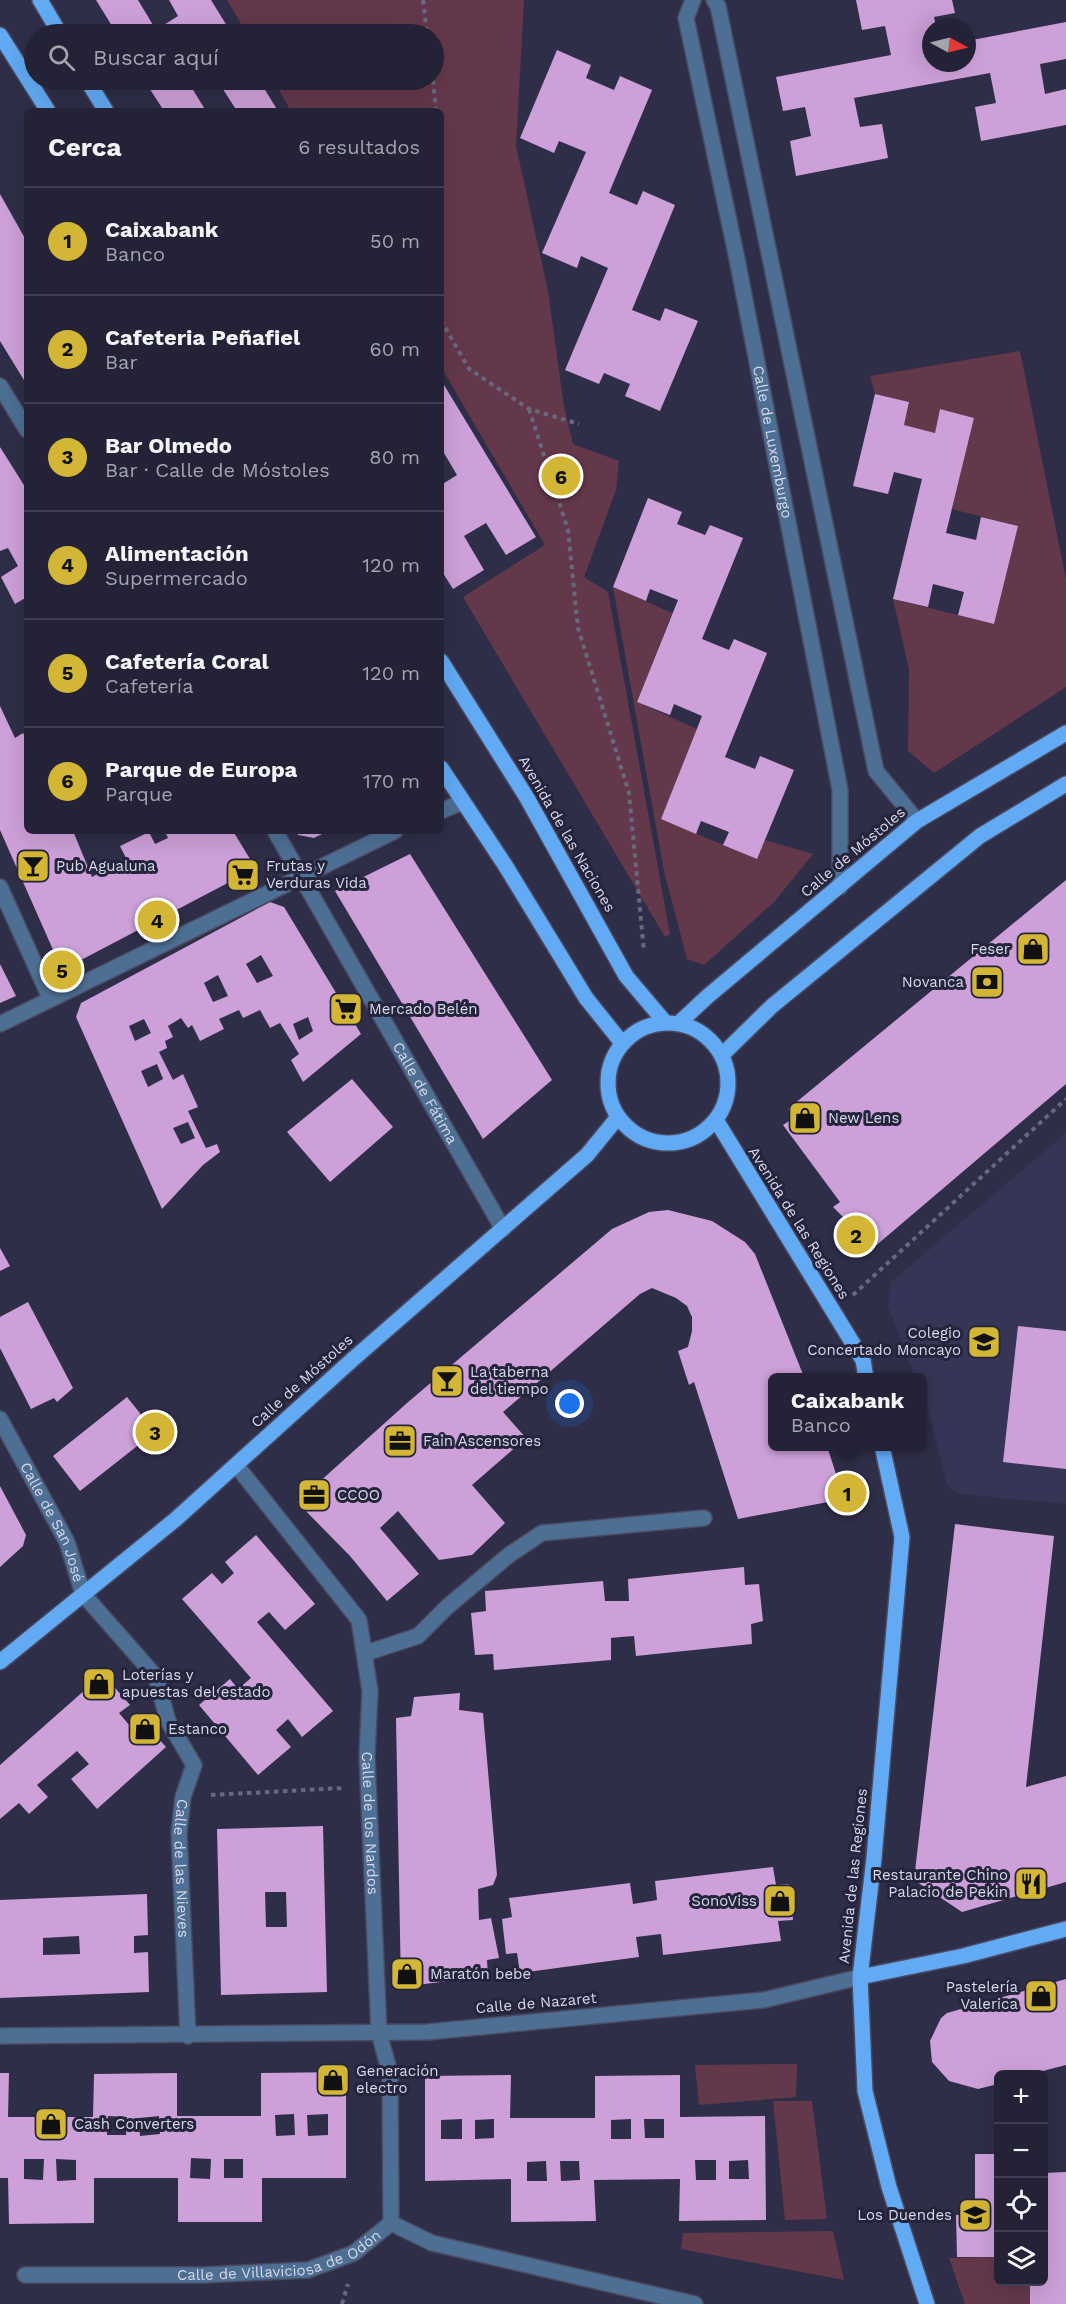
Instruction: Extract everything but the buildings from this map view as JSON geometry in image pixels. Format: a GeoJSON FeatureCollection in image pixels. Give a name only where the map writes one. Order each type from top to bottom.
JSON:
{"type":"FeatureCollection","features":[{"type":"Feature","properties":{"kind":"main road"},"geometry":{"type":"LineString","coordinates":[[40,0],[54,24]]}},
{"type":"Feature","properties":{"kind":"main road"},"geometry":{"type":"LineString","coordinates":[[0,35],[24,73]]}},
{"type":"Feature","properties":{"kind":"main road"},"geometry":{"type":"LineString","coordinates":[[35,90],[46,108]]}},
{"type":"Feature","properties":{"kind":"main road"},"geometry":{"type":"LineString","coordinates":[[93,90],[104,108]]}},
{"type":"Feature","properties":{"kind":"main road","name":"Avenida de las Naciones"},"geometry":{"type":"LineString","coordinates":[[444,666],[527,798],[626,976],[672,1022]]}},
{"type":"Feature","properties":{"kind":"main road","name":"Calle de Móstoles"},"geometry":{"type":"LineString","coordinates":[[672,1022],[716,989],[917,821],[1066,733]]}},
{"type":"Feature","properties":{"kind":"main road"},"geometry":{"type":"LineString","coordinates":[[444,773],[506,865],[586,998],[622,1043]]}},
{"type":"Feature","properties":{"kind":"main road"},"geometry":{"type":"LineString","coordinates":[[722,1055],[772,1006],[981,836],[1066,784]]}},
{"type":"Feature","properties":{"kind":"main road"},"geometry":{"type":"LineString","coordinates":[[672,1022],[696,1029],[712,1040],[722,1055],[729,1077],[728,1089],[726,1100],[716,1120],[699,1136],[678,1143],[655,1142],[634,1133],[618,1117],[609,1099],[607,1080],[611,1060],[622,1043],[634,1032],[672,1022]]}},
{"type":"Feature","properties":{"kind":"main road","name":"Calle de Móstoles"},"geometry":{"type":"LineString","coordinates":[[0,1662],[176,1519],[587,1155],[618,1117]]}},
{"type":"Feature","properties":{"kind":"main road","name":"Avenida de las Regiones"},"geometry":{"type":"LineString","coordinates":[[716,1120],[863,1360],[866,1373]]}},
{"type":"Feature","properties":{"kind":"main road","name":"Avenida de las Regiones"},"geometry":{"type":"LineString","coordinates":[[883,1451],[902,1537],[874,1858],[860,1977],[865,2091],[889,2187],[927,2304]]}},
{"type":"Feature","properties":{"kind":"main road","name":"Calle de Nazaret"},"geometry":{"type":"LineString","coordinates":[[860,1977],[963,1956],[1066,1929]]}},
{"type":"Feature","properties":{"kind":"street","name":"Calle de Luxemburgo"},"geometry":{"type":"LineString","coordinates":[[693,0],[686,18],[739,271],[840,789],[840,887]]}},
{"type":"Feature","properties":{"kind":"street"},"geometry":{"type":"LineString","coordinates":[[714,0],[718,6],[876,771],[917,821]]}},
{"type":"Feature","properties":{"kind":"street"},"geometry":{"type":"LineString","coordinates":[[0,386],[24,425]]}},
{"type":"Feature","properties":{"kind":"street"},"geometry":{"type":"LineString","coordinates":[[444,810],[462,802]]}},
{"type":"Feature","properties":{"kind":"street","name":"Calle de Fátima"},"geometry":{"type":"LineString","coordinates":[[277,834],[503,1229]]}},
{"type":"Feature","properties":{"kind":"street"},"geometry":{"type":"LineString","coordinates":[[0,1024],[389,834]]}},
{"type":"Feature","properties":{"kind":"street"},"geometry":{"type":"LineString","coordinates":[[0,886],[50,998]]}},
{"type":"Feature","properties":{"kind":"street","name":"Calle de San José"},"geometry":{"type":"LineString","coordinates":[[0,1419],[67,1542],[83,1594]]}},
{"type":"Feature","properties":{"kind":"street","name":"Calle de los Nardos"},"geometry":{"type":"LineString","coordinates":[[236,1465],[359,1620],[366,1653],[370,1691],[367,1756],[379,2033],[390,2073],[391,2223]]}},
{"type":"Feature","properties":{"kind":"street"},"geometry":{"type":"LineString","coordinates":[[366,1653],[418,1636],[447,1607],[509,1555],[542,1533],[704,1518]]}},
{"type":"Feature","properties":{"kind":"street","name":"Calle de las Nieves"},"geometry":{"type":"LineString","coordinates":[[83,1594],[156,1677],[168,1721],[194,1765],[183,1797],[179,1833],[188,2036]]}},
{"type":"Feature","properties":{"kind":"street","name":"Calle de Nazaret"},"geometry":{"type":"LineString","coordinates":[[0,2036],[188,2036],[427,2031],[764,2000],[860,1977]]}},
{"type":"Feature","properties":{"kind":"street","name":"Calle de Villaviciosa de Odón"},"geometry":{"type":"LineString","coordinates":[[25,2275],[202,2275],[308,2270],[354,2253],[391,2223],[432,2243],[695,2304]]}},
{"type":"Feature","properties":{"kind":"path"},"geometry":{"type":"LineString","coordinates":[[423,0],[426,24]]}},
{"type":"Feature","properties":{"kind":"path"},"geometry":{"type":"LineString","coordinates":[[434,90],[436,108]]}},
{"type":"Feature","properties":{"kind":"path"},"geometry":{"type":"LineString","coordinates":[[444,325],[469,369],[530,409],[579,424]]}},
{"type":"Feature","properties":{"kind":"path"},"geometry":{"type":"LineString","coordinates":[[530,409],[568,530],[578,628],[629,793],[644,957]]}},
{"type":"Feature","properties":{"kind":"path"},"geometry":{"type":"LineString","coordinates":[[848,1299],[1066,1099]]}},
{"type":"Feature","properties":{"kind":"path"},"geometry":{"type":"LineString","coordinates":[[183,1797],[369,1786]]}},
{"type":"Feature","properties":{"kind":"shaded area"},"geometry":{"type":"Polygon","coordinates":[[[227,0],[524,0],[516,146],[548,291],[564,407],[573,444],[619,461],[616,490],[584,577],[608,592],[670,934],[665,937],[463,597],[545,545],[444,372],[444,108],[289,108],[279,90],[444,90],[444,24],[241,24],[227,0]]]}},
{"type":"Feature","properties":{"kind":"shaded area"},"geometry":{"type":"Polygon","coordinates":[[[1020,351],[1066,580],[1066,687],[934,773],[908,751],[909,669],[893,599],[994,624],[1018,526],[952,509],[974,418],[940,409],[935,433],[904,425],[909,402],[875,394],[870,376],[1020,351]]]}},
{"type":"Feature","properties":{"kind":"shaded area"},"geometry":{"type":"Polygon","coordinates":[[[613,587],[672,613],[637,702],[697,729],[661,819],[757,859],[765,840],[813,854],[774,902],[704,965],[687,959],[664,871],[613,587]]]}},
{"type":"Feature","properties":{"kind":"shaded area","name":"Colegio Concertado Moncayo"},"geometry":{"type":"Polygon","coordinates":[[[1066,1133],[1066,1504],[961,1494],[947,1486],[927,1410],[927,1373],[913,1373],[888,1306],[891,1282],[1066,1133]]]}},
{"type":"Feature","properties":{"kind":"shaded area"},"geometry":{"type":"Polygon","coordinates":[[[797,2064],[796,2097],[699,2105],[695,2065],[797,2064]]]}},
{"type":"Feature","properties":{"kind":"shaded area"},"geometry":{"type":"Polygon","coordinates":[[[773,2101],[812,2101],[827,2219],[785,2220],[773,2101]]]}},
{"type":"Feature","properties":{"kind":"shaded area"},"geometry":{"type":"Polygon","coordinates":[[[833,2231],[844,2280],[681,2249],[683,2233],[833,2231]]]}},
{"type":"Feature","properties":{"kind":"shaded area"},"geometry":{"type":"Polygon","coordinates":[[[994,2257],[994,2286],[1030,2286],[1030,2304],[965,2304],[949,2258],[994,2257]]]}},
{"type":"Feature","properties":{"kind":"place","name":"Parque de Europa"},"geometry":{"type":"Point","coordinates":[561,476]}},
{"type":"Feature","properties":{"kind":"place","name":"Pub Agualuna"},"geometry":{"type":"Point","coordinates":[33,866]}},
{"type":"Feature","properties":{"kind":"place","name":"Frutas y Verduras Vida"},"geometry":{"type":"Point","coordinates":[243,875]}},
{"type":"Feature","properties":{"kind":"place","name":"Alimentación"},"geometry":{"type":"Point","coordinates":[157,920]}},
{"type":"Feature","properties":{"kind":"place","name":"Feser"},"geometry":{"type":"Point","coordinates":[1033,949]}},
{"type":"Feature","properties":{"kind":"place","name":"Cafetería Coral"},"geometry":{"type":"Point","coordinates":[62,970]}},
{"type":"Feature","properties":{"kind":"place","name":"Novanca"},"geometry":{"type":"Point","coordinates":[987,982]}},
{"type":"Feature","properties":{"kind":"place","name":"Mercado Belén"},"geometry":{"type":"Point","coordinates":[346,1009]}},
{"type":"Feature","properties":{"kind":"place","name":"New Lens"},"geometry":{"type":"Point","coordinates":[805,1118]}},
{"type":"Feature","properties":{"kind":"place","name":"Cafeteria Peñafiel"},"geometry":{"type":"Point","coordinates":[856,1235]}},
{"type":"Feature","properties":{"kind":"place","name":"Colegio Concertado Moncayo"},"geometry":{"type":"Point","coordinates":[984,1342]}},
{"type":"Feature","properties":{"kind":"place","name":"La taberna del tiempo"},"geometry":{"type":"Point","coordinates":[447,1381]}},
{"type":"Feature","properties":{"kind":"place","name":"Bar Olmedo"},"geometry":{"type":"Point","coordinates":[155,1432]}},
{"type":"Feature","properties":{"kind":"place","name":"Fain Ascensores"},"geometry":{"type":"Point","coordinates":[400,1441]}},
{"type":"Feature","properties":{"kind":"place","name":"Caixabank"},"geometry":{"type":"Point","coordinates":[847,1493]}},
{"type":"Feature","properties":{"kind":"place","name":"CCOO"},"geometry":{"type":"Point","coordinates":[314,1495]}},
{"type":"Feature","properties":{"kind":"place","name":"Loterías y apuestas del estado"},"geometry":{"type":"Point","coordinates":[99,1684]}},
{"type":"Feature","properties":{"kind":"place","name":"Estanco"},"geometry":{"type":"Point","coordinates":[145,1729]}},
{"type":"Feature","properties":{"kind":"place","name":"Restaurante Chino Palacio de Pekin"},"geometry":{"type":"Point","coordinates":[1031,1884]}},
{"type":"Feature","properties":{"kind":"place","name":"SonoViss"},"geometry":{"type":"Point","coordinates":[780,1901]}},
{"type":"Feature","properties":{"kind":"place","name":"Maratón bebe"},"geometry":{"type":"Point","coordinates":[407,1974]}},
{"type":"Feature","properties":{"kind":"place","name":"Pastelería Valerica"},"geometry":{"type":"Point","coordinates":[1041,1996]}},
{"type":"Feature","properties":{"kind":"place","name":"Generación electro"},"geometry":{"type":"Point","coordinates":[333,2080]}},
{"type":"Feature","properties":{"kind":"place","name":"Cash Converters"},"geometry":{"type":"Point","coordinates":[51,2124]}},
{"type":"Feature","properties":{"kind":"place","name":"Los Duendes"},"geometry":{"type":"Point","coordinates":[975,2215]}}]}
